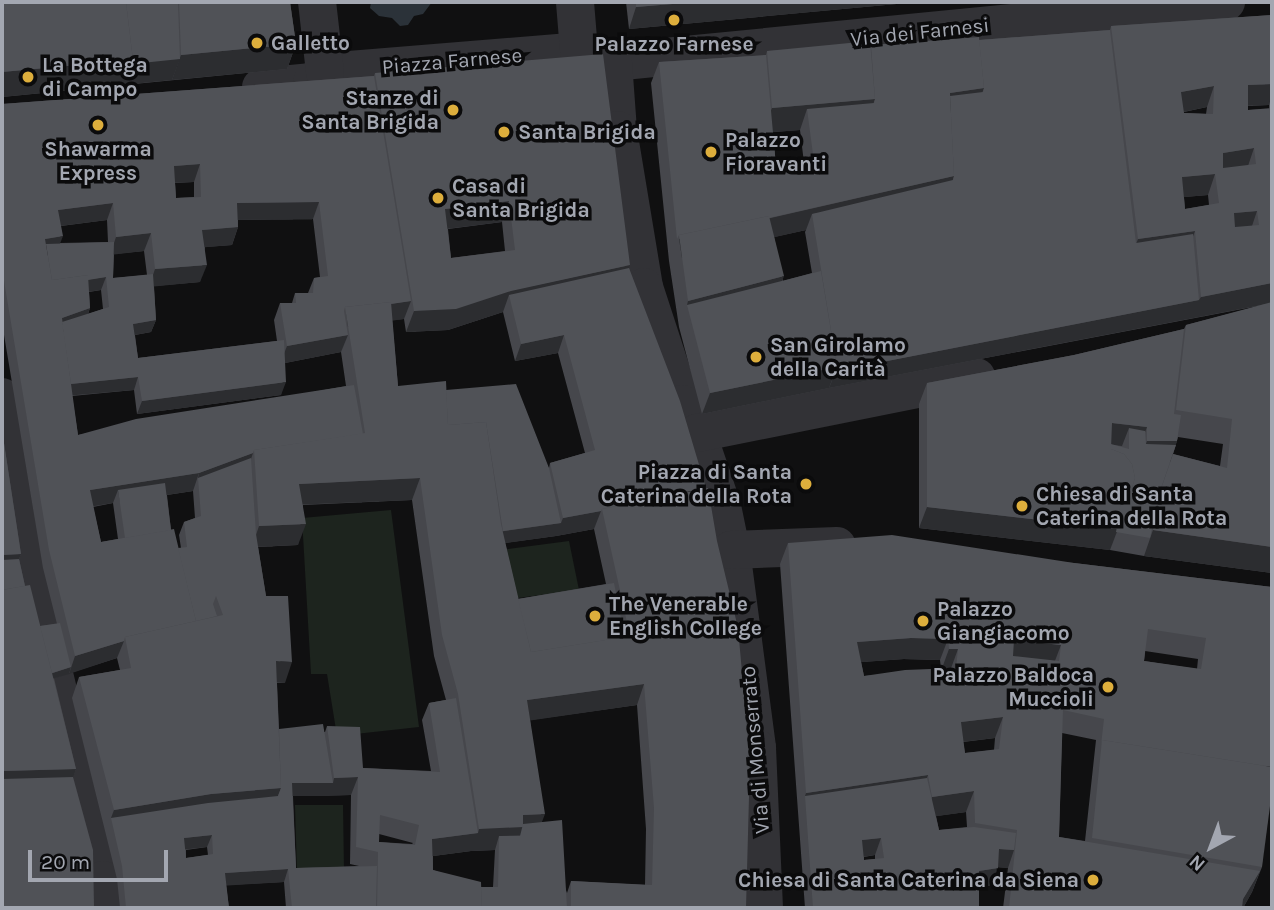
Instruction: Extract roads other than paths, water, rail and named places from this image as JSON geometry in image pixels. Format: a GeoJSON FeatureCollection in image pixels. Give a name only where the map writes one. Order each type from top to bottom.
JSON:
{"type":"FeatureCollection","features":[{"type":"Feature","properties":{"kind":"street"},"geometry":{"type":"LineString","coordinates":[[317,2],[325,72]]}},
{"type":"Feature","properties":{"kind":"street"},"geometry":{"type":"LineString","coordinates":[[575,2],[596,57],[618,130],[644,287],[682,404],[697,433],[722,506],[731,550],[868,545]]}},
{"type":"Feature","properties":{"kind":"street","name":"Via dei Farnesi"},"geometry":{"type":"LineString","coordinates":[[596,57],[1226,2]]}},
{"type":"Feature","properties":{"kind":"street","name":"Piazza Farnese"},"geometry":{"type":"LineString","coordinates":[[221,91],[312,82],[325,72],[596,57]]}},
{"type":"Feature","properties":{"kind":"street"},"geometry":{"type":"LineString","coordinates":[[697,433],[1009,370]]}},
{"type":"Feature","properties":{"kind":"street"},"geometry":{"type":"LineString","coordinates":[[2,397],[43,632]]}},
{"type":"Feature","properties":{"kind":"street","name":"Via di Monserrato"},"geometry":{"type":"LineString","coordinates":[[731,550],[757,748],[764,908]]}},
{"type":"Feature","properties":{"kind":"street"},"geometry":{"type":"LineString","coordinates":[[55,678],[100,867],[105,908]]}},
{"type":"Feature","properties":{"kind":"place","name":"Palazzo Farnese"},"geometry":{"type":"Point","coordinates":[674,20]}},
{"type":"Feature","properties":{"kind":"place","name":"Galletto"},"geometry":{"type":"Point","coordinates":[257,43]}},
{"type":"Feature","properties":{"kind":"place","name":"La Bottega di Campo"},"geometry":{"type":"Point","coordinates":[28,77]}},
{"type":"Feature","properties":{"kind":"place","name":"Stanze di Santa Brigida"},"geometry":{"type":"Point","coordinates":[453,110]}},
{"type":"Feature","properties":{"kind":"place","name":"Shawarma Express"},"geometry":{"type":"Point","coordinates":[98,125]}},
{"type":"Feature","properties":{"kind":"place","name":"Santa Brigida"},"geometry":{"type":"Point","coordinates":[504,132]}},
{"type":"Feature","properties":{"kind":"place","name":"Palazzo Fioravanti"},"geometry":{"type":"Point","coordinates":[711,152]}},
{"type":"Feature","properties":{"kind":"place","name":"Casa di Santa Brigida"},"geometry":{"type":"Point","coordinates":[438,198]}},
{"type":"Feature","properties":{"kind":"place","name":"San Girolamo della Carità"},"geometry":{"type":"Point","coordinates":[756,357]}},
{"type":"Feature","properties":{"kind":"place","name":"Piazza di Santa Caterina della Rota"},"geometry":{"type":"Point","coordinates":[806,484]}},
{"type":"Feature","properties":{"kind":"place","name":"Chiesa di Santa Caterina della Rota"},"geometry":{"type":"Point","coordinates":[1022,506]}},
{"type":"Feature","properties":{"kind":"place","name":"The Venerable English College"},"geometry":{"type":"Point","coordinates":[595,616]}},
{"type":"Feature","properties":{"kind":"place","name":"Palazzo Giangiacomo"},"geometry":{"type":"Point","coordinates":[923,621]}},
{"type":"Feature","properties":{"kind":"place","name":"Palazzo Baldoca Muccioli"},"geometry":{"type":"Point","coordinates":[1108,687]}},
{"type":"Feature","properties":{"kind":"place","name":"Chiesa di Santa Caterina da Siena"},"geometry":{"type":"Point","coordinates":[1093,880]}}]}
